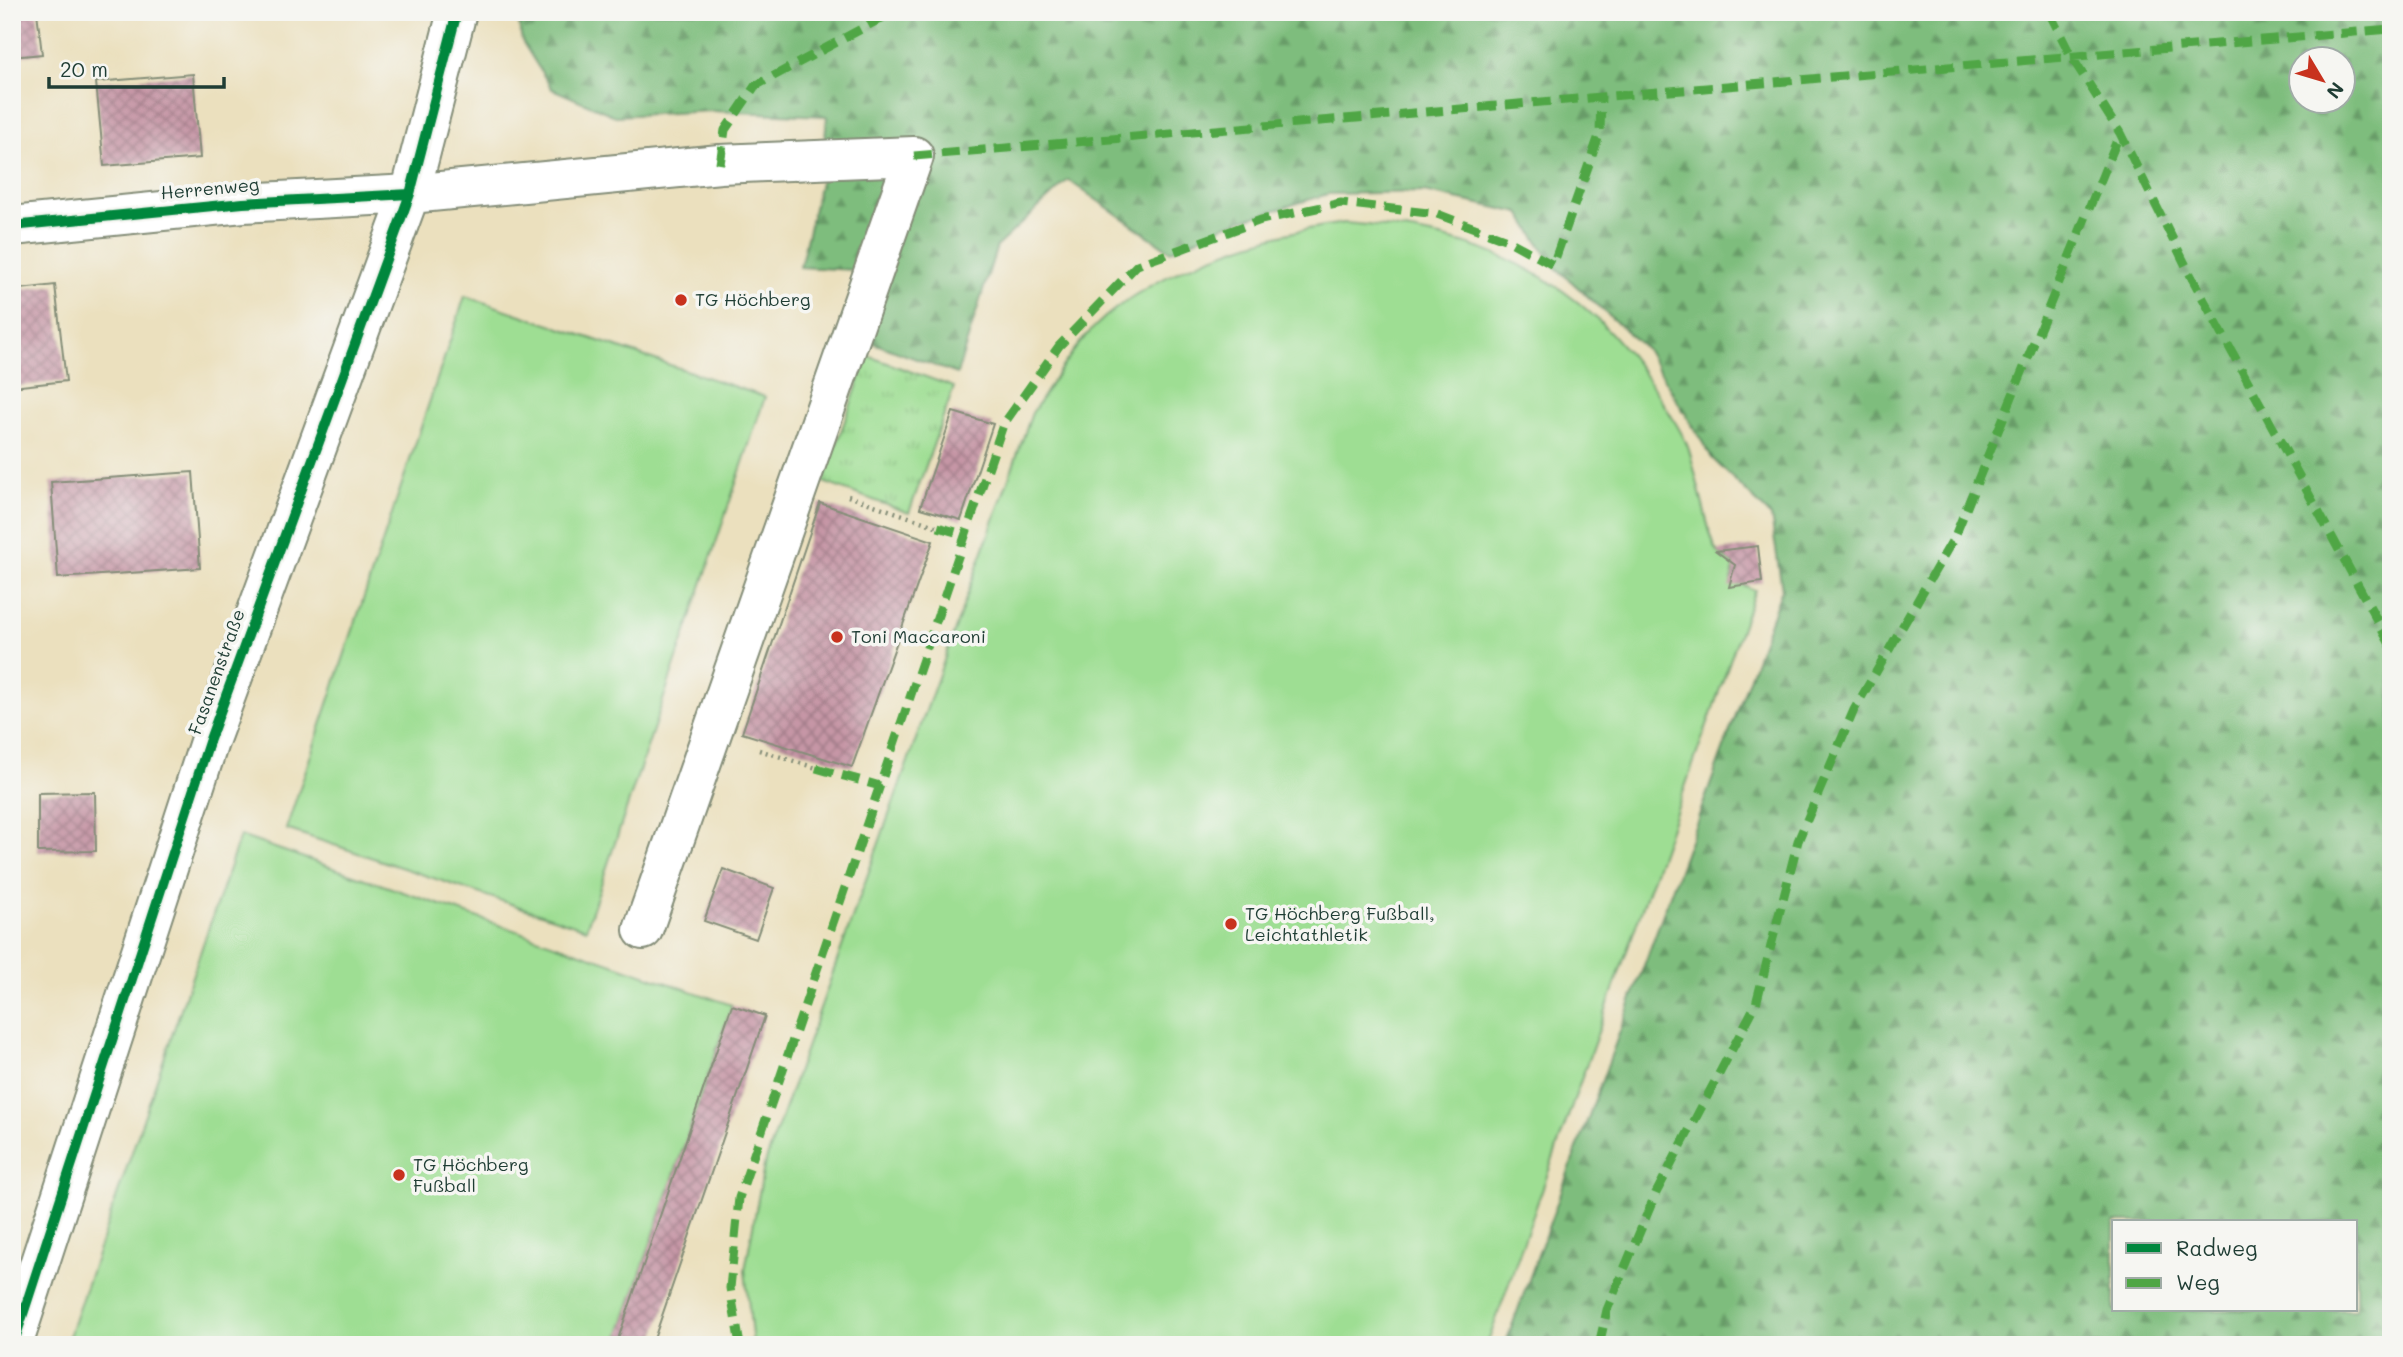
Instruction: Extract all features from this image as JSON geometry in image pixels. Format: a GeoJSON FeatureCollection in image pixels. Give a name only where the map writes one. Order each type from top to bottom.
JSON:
{"type":"FeatureCollection","features":[{"type":"Feature","properties":{"kind":"street","name":"Fasanenstraße"},"geometry":{"type":"LineString","coordinates":[[13,1345],[209,743],[410,194],[457,12]]}},
{"type":"Feature","properties":{"kind":"street","name":"Herrenweg"},"geometry":{"type":"LineString","coordinates":[[12,226],[243,203],[410,194],[720,164],[914,156],[800,481]]}},
{"type":"Feature","properties":{"kind":"street"},"geometry":{"type":"LineString","coordinates":[[643,930],[800,481]]}},
{"type":"Feature","properties":{"kind":"path"},"geometry":{"type":"LineString","coordinates":[[800,481],[938,527]]}},
{"type":"Feature","properties":{"kind":"path"},"geometry":{"type":"LineString","coordinates":[[712,735],[817,768]]}},
{"type":"Feature","properties":{"kind":"green space"},"geometry":{"type":"Polygon","coordinates":[[[517,12],[2391,12],[2391,1345],[1505,1345],[1782,589],[1771,516],[1712,458],[1646,349],[1553,265],[1520,213],[1424,192],[1328,194],[1228,224],[1170,251],[1068,180],[997,246],[957,374],[851,335],[873,271],[800,267],[822,174],[827,116],[711,111],[615,116],[552,89],[522,41],[517,12]]]}},
{"type":"Feature","properties":{"kind":"green space","name":"TG Höchberg Fußball, Leichtathletik"},"geometry":{"type":"Polygon","coordinates":[[[1345,223],[1393,228],[1482,249],[1522,266],[1560,289],[1594,316],[1626,350],[1678,427],[1689,450],[1715,546],[1720,554],[1735,565],[1731,580],[1755,590],[1487,1345],[753,1345],[745,1270],[764,1166],[1032,413],[1084,338],[1108,315],[1137,294],[1205,260],[1241,247],[1278,236],[1345,223]]]}},
{"type":"Feature","properties":{"kind":"green space"},"geometry":{"type":"Polygon","coordinates":[[[465,296],[765,397],[586,929],[286,829],[465,296]]]}},
{"type":"Feature","properties":{"kind":"green space"},"geometry":{"type":"Polygon","coordinates":[[[868,356],[954,387],[909,513],[823,482],[868,356]]]}},
{"type":"Feature","properties":{"kind":"green space","name":"TG Höchberg Fußball"},"geometry":{"type":"Polygon","coordinates":[[[240,836],[732,1005],[616,1345],[66,1345],[240,836]]]}},
{"type":"Feature","properties":{"kind":"building"},"geometry":{"type":"Polygon","coordinates":[[[12,12],[37,12],[42,54],[12,57],[12,12]]]}},
{"type":"Feature","properties":{"kind":"building"},"geometry":{"type":"Polygon","coordinates":[[[193,74],[200,158],[104,166],[96,82],[193,74]]]}},
{"type":"Feature","properties":{"kind":"building"},"geometry":{"type":"Polygon","coordinates":[[[12,98],[20,166],[12,167],[12,98]]]}},
{"type":"Feature","properties":{"kind":"building"},"geometry":{"type":"Polygon","coordinates":[[[55,285],[66,381],[12,387],[12,290],[55,285]]]}},
{"type":"Feature","properties":{"kind":"building"},"geometry":{"type":"Polygon","coordinates":[[[953,412],[993,424],[961,520],[920,508],[953,412]]]}},
{"type":"Feature","properties":{"kind":"building"},"geometry":{"type":"Polygon","coordinates":[[[193,472],[200,568],[58,578],[51,482],[193,472]]]}},
{"type":"Feature","properties":{"kind":"building","name":"Toni Maccaroni"},"geometry":{"type":"Polygon","coordinates":[[[820,503],[933,541],[852,767],[742,733],[820,503]]]}},
{"type":"Feature","properties":{"kind":"building"},"geometry":{"type":"Polygon","coordinates":[[[1758,546],[1762,582],[1729,587],[1735,565],[1716,551],[1758,546]]]}},
{"type":"Feature","properties":{"kind":"building"},"geometry":{"type":"Polygon","coordinates":[[[95,792],[96,851],[38,852],[38,793],[95,792]]]}},
{"type":"Feature","properties":{"kind":"building"},"geometry":{"type":"Polygon","coordinates":[[[723,869],[774,888],[756,939],[704,921],[723,869]]]}},
{"type":"Feature","properties":{"kind":"building"},"geometry":{"type":"Polygon","coordinates":[[[732,1005],[765,1016],[652,1345],[616,1345],[732,1005]]]}},
{"type":"Feature","properties":{"kind":"marked path"},"geometry":{"type":"LineString","coordinates":[[720,164],[725,130],[755,86],[893,12]]}},
{"type":"Feature","properties":{"kind":"marked path"},"geometry":{"type":"LineString","coordinates":[[2049,12],[2071,56],[2120,133],[2192,278],[2391,646]]}},
{"type":"Feature","properties":{"kind":"marked path"},"geometry":{"type":"LineString","coordinates":[[914,156],[2391,29]]}},
{"type":"Feature","properties":{"kind":"marked path"},"geometry":{"type":"LineString","coordinates":[[740,1345],[730,1288],[739,1198],[1003,425],[1059,346],[1137,265],[1261,220],[1341,203],[1437,214],[1507,240],[1553,265],[1600,133],[1601,96]]}},
{"type":"Feature","properties":{"kind":"marked path"},"geometry":{"type":"LineString","coordinates":[[1599,1345],[1607,1310],[1656,1193],[1756,1004],[1798,841],[1854,710],[1955,536],[2120,133]]}},
{"type":"Feature","properties":{"kind":"marked path"},"geometry":{"type":"LineString","coordinates":[[938,527],[966,535]]}},
{"type":"Feature","properties":{"kind":"marked path"},"geometry":{"type":"LineString","coordinates":[[816,768],[880,786]]}},
{"type":"Feature","properties":{"kind":"cycle path"},"geometry":{"type":"LineString","coordinates":[[13,1345],[209,742],[410,194],[457,12]]}},
{"type":"Feature","properties":{"kind":"cycle path"},"geometry":{"type":"LineString","coordinates":[[12,226],[243,203],[410,194]]}},
{"type":"Feature","properties":{"kind":"place","name":"TG Höchberg"},"geometry":{"type":"Point","coordinates":[681,300]}},
{"type":"Feature","properties":{"kind":"place","name":"Toni Maccaroni"},"geometry":{"type":"Point","coordinates":[837,637]}},
{"type":"Feature","properties":{"kind":"place","name":"TG Höchberg Fußball, Leichtathletik"},"geometry":{"type":"Point","coordinates":[1231,924]}},
{"type":"Feature","properties":{"kind":"place","name":"TG Höchberg Fußball"},"geometry":{"type":"Point","coordinates":[399,1175]}}]}
